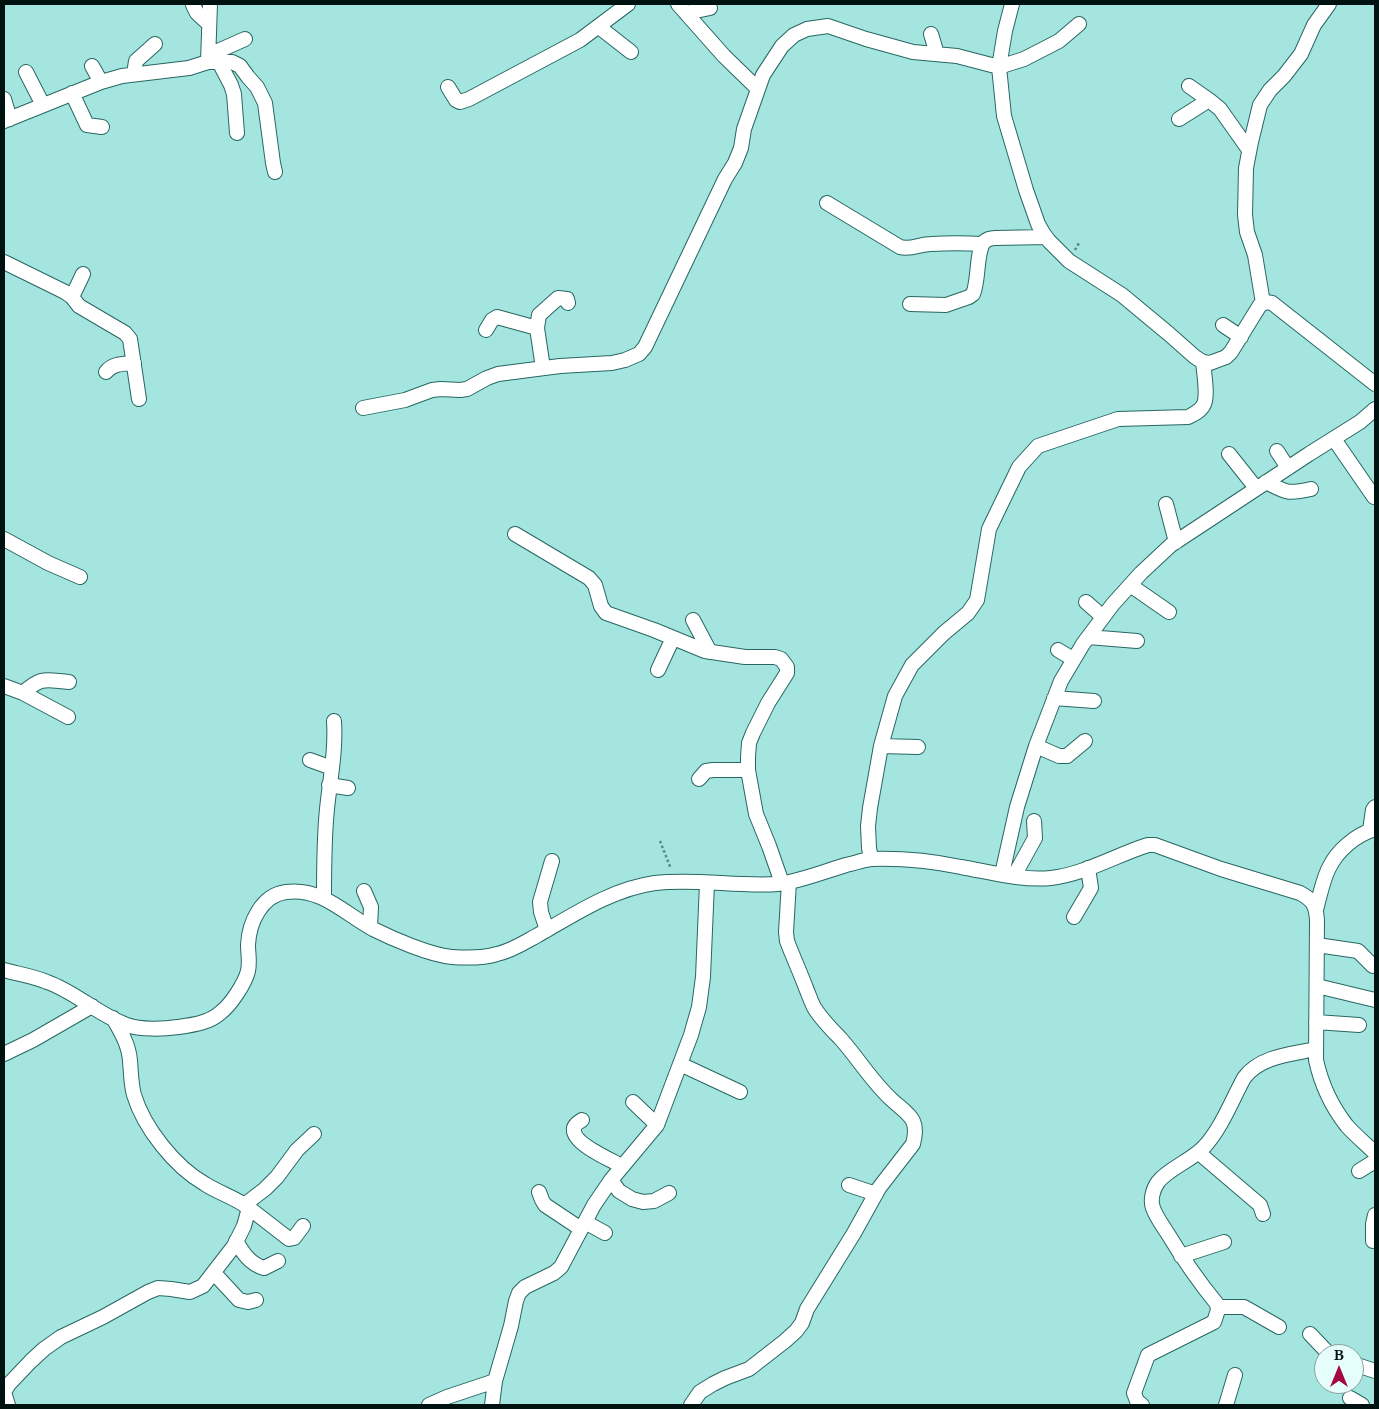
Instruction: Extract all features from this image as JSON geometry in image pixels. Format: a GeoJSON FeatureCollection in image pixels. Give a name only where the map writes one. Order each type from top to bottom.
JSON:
{"type":"FeatureCollection","features":[{"type":"Feature","properties":{"kind":"street"},"geometry":{"type":"LineString","coordinates":[[210,4],[209,24],[212,60],[231,85],[234,94],[237,133]]}},
{"type":"Feature","properties":{"kind":"street"},"geometry":{"type":"LineString","coordinates":[[448,87],[456,100],[460,102],[469,99],[580,40],[628,4]]}},
{"type":"Feature","properties":{"kind":"street"},"geometry":{"type":"LineString","coordinates":[[1012,4],[999,67],[1004,116],[1038,224],[1046,237],[1070,261],[1122,296],[1203,362],[1210,363],[1226,357],[1241,337],[1260,305],[1272,303],[1375,384]]}},
{"type":"Feature","properties":{"kind":"street"},"geometry":{"type":"LineString","coordinates":[[193,5],[197,13],[209,24]]}},
{"type":"Feature","properties":{"kind":"street"},"geometry":{"type":"LineString","coordinates":[[1263,303],[1255,255],[1247,232],[1245,215],[1246,168],[1249,150],[1260,106],[1270,90],[1301,54],[1325,5]]}},
{"type":"Feature","properties":{"kind":"street"},"geometry":{"type":"LineString","coordinates":[[682,8],[710,8]]}},
{"type":"Feature","properties":{"kind":"street"},"geometry":{"type":"LineString","coordinates":[[682,8],[724,56],[758,89]]}},
{"type":"Feature","properties":{"kind":"street"},"geometry":{"type":"LineString","coordinates":[[363,408],[405,400],[432,390],[467,389],[498,374],[542,368],[612,363],[639,354],[645,347],[726,179],[736,163],[744,129],[763,75],[782,46],[794,35],[807,29],[828,26],[913,52],[957,56],[999,67],[1024,59],[1060,41],[1079,24]]}},
{"type":"Feature","properties":{"kind":"street"},"geometry":{"type":"LineString","coordinates":[[599,27],[631,52]]}},
{"type":"Feature","properties":{"kind":"street"},"geometry":{"type":"LineString","coordinates":[[931,34],[937,54]]}},
{"type":"Feature","properties":{"kind":"street"},"geometry":{"type":"LineString","coordinates":[[4,100],[7,120],[72,93],[122,76],[189,68],[212,60],[245,39]]}},
{"type":"Feature","properties":{"kind":"street"},"geometry":{"type":"LineString","coordinates":[[134,74],[136,61],[155,44]]}},
{"type":"Feature","properties":{"kind":"street"},"geometry":{"type":"LineString","coordinates":[[212,60],[232,62],[240,66],[262,95],[265,103],[273,163],[276,172]]}},
{"type":"Feature","properties":{"kind":"street"},"geometry":{"type":"LineString","coordinates":[[92,66],[101,82]]}},
{"type":"Feature","properties":{"kind":"street"},"geometry":{"type":"LineString","coordinates":[[26,72],[43,105]]}},
{"type":"Feature","properties":{"kind":"street"},"geometry":{"type":"LineString","coordinates":[[1189,86],[1220,109],[1249,150]]}},
{"type":"Feature","properties":{"kind":"street"},"geometry":{"type":"LineString","coordinates":[[72,93],[87,126],[102,127]]}},
{"type":"Feature","properties":{"kind":"street"},"geometry":{"type":"LineString","coordinates":[[1179,119],[1209,100]]}},
{"type":"Feature","properties":{"kind":"street"},"geometry":{"type":"LineString","coordinates":[[827,203],[900,247],[912,248],[930,244],[982,244]]}},
{"type":"Feature","properties":{"kind":"street"},"geometry":{"type":"LineString","coordinates":[[910,304],[946,305],[974,294],[980,251],[982,244],[988,239],[1046,237]]}},
{"type":"Feature","properties":{"kind":"street"},"geometry":{"type":"LineString","coordinates":[[4,262],[72,297],[79,306],[125,333],[130,339],[140,399]]}},
{"type":"Feature","properties":{"kind":"street"},"geometry":{"type":"LineString","coordinates":[[72,297],[83,274]]}},
{"type":"Feature","properties":{"kind":"street"},"geometry":{"type":"LineString","coordinates":[[542,368],[537,328],[538,315],[558,298],[563,298],[568,303]]}},
{"type":"Feature","properties":{"kind":"street"},"geometry":{"type":"LineString","coordinates":[[486,330],[492,320],[497,317],[537,328]]}},
{"type":"Feature","properties":{"kind":"street"},"geometry":{"type":"LineString","coordinates":[[1223,325],[1241,337]]}},
{"type":"Feature","properties":{"kind":"street"},"geometry":{"type":"LineString","coordinates":[[871,860],[868,826],[870,808],[881,746],[895,696],[912,664],[968,613],[977,600],[989,529],[1018,467],[1038,446],[1118,419],[1188,417],[1196,413],[1204,406],[1206,399],[1203,362]]}},
{"type":"Feature","properties":{"kind":"street"},"geometry":{"type":"LineString","coordinates":[[106,372],[114,365],[134,363]]}},
{"type":"Feature","properties":{"kind":"street"},"geometry":{"type":"LineString","coordinates":[[1008,875],[1017,807],[1036,746],[1061,681],[1073,659],[1103,617],[1130,585],[1164,550],[1360,422],[1375,409]]}},
{"type":"Feature","properties":{"kind":"street"},"geometry":{"type":"LineString","coordinates":[[1334,439],[1374,497]]}},
{"type":"Feature","properties":{"kind":"street"},"geometry":{"type":"LineString","coordinates":[[1277,451],[1288,468]]}},
{"type":"Feature","properties":{"kind":"street"},"geometry":{"type":"LineString","coordinates":[[1229,454],[1261,485],[1294,493],[1311,490]]}},
{"type":"Feature","properties":{"kind":"street"},"geometry":{"type":"LineString","coordinates":[[1166,504],[1176,542]]}},
{"type":"Feature","properties":{"kind":"street"},"geometry":{"type":"LineString","coordinates":[[515,534],[589,578],[595,585],[601,606],[606,613],[705,651],[746,657],[775,657],[781,659],[787,667],[787,673],[768,703],[750,743],[748,757],[748,770],[756,814],[785,882],[787,941],[814,1008],[826,1026],[839,1037],[869,1075],[892,1100],[905,1110],[916,1126],[913,1144],[876,1194],[810,1303],[802,1323],[761,1361],[749,1369],[725,1378],[700,1392],[691,1405]]}},
{"type":"Feature","properties":{"kind":"street"},"geometry":{"type":"LineString","coordinates":[[4,539],[80,578]]}},
{"type":"Feature","properties":{"kind":"street"},"geometry":{"type":"LineString","coordinates":[[1130,585],[1168,612]]}},
{"type":"Feature","properties":{"kind":"street"},"geometry":{"type":"LineString","coordinates":[[1086,602],[1103,617]]}},
{"type":"Feature","properties":{"kind":"street"},"geometry":{"type":"LineString","coordinates":[[693,620],[710,652]]}},
{"type":"Feature","properties":{"kind":"street"},"geometry":{"type":"LineString","coordinates":[[1088,637],[1137,641]]}},
{"type":"Feature","properties":{"kind":"street"},"geometry":{"type":"LineString","coordinates":[[658,670],[673,638]]}},
{"type":"Feature","properties":{"kind":"street"},"geometry":{"type":"LineString","coordinates":[[1058,650],[1073,659]]}},
{"type":"Feature","properties":{"kind":"street"},"geometry":{"type":"LineString","coordinates":[[23,693],[38,681],[69,682]]}},
{"type":"Feature","properties":{"kind":"street"},"geometry":{"type":"LineString","coordinates":[[4,686],[23,693],[68,717]]}},
{"type":"Feature","properties":{"kind":"street"},"geometry":{"type":"LineString","coordinates":[[1054,698],[1094,701]]}},
{"type":"Feature","properties":{"kind":"street"},"geometry":{"type":"LineString","coordinates":[[324,898],[326,825],[329,785],[334,756],[334,721]]}},
{"type":"Feature","properties":{"kind":"street"},"geometry":{"type":"LineString","coordinates":[[1036,746],[1062,757],[1067,756],[1085,741]]}},
{"type":"Feature","properties":{"kind":"street"},"geometry":{"type":"LineString","coordinates":[[881,746],[918,746]]}},
{"type":"Feature","properties":{"kind":"street"},"geometry":{"type":"LineString","coordinates":[[310,760],[332,768]]}},
{"type":"Feature","properties":{"kind":"street"},"geometry":{"type":"LineString","coordinates":[[699,779],[706,771],[748,770]]}},
{"type":"Feature","properties":{"kind":"street"},"geometry":{"type":"LineString","coordinates":[[329,785],[348,788]]}},
{"type":"Feature","properties":{"kind":"street"},"geometry":{"type":"LineString","coordinates":[[1375,807],[1373,810],[1373,830],[1357,836],[1339,851],[1330,864],[1324,877],[1316,910],[1316,1060],[1320,1076],[1334,1107],[1347,1126],[1375,1153]]}},
{"type":"Feature","properties":{"kind":"street"},"geometry":{"type":"LineString","coordinates":[[1008,875],[1035,838],[1034,821]]}},
{"type":"Feature","properties":{"kind":"street"},"geometry":{"type":"LineString","coordinates":[[4,970],[49,982],[128,1025],[172,1028],[194,1025],[217,1016],[226,1008],[241,987],[248,972],[248,944],[252,924],[262,907],[274,895],[284,892],[298,891],[324,898],[370,927],[419,948],[452,957],[496,955],[512,949],[600,901],[626,890],[655,883],[785,882],[871,860],[929,862],[1008,875],[1052,878],[1088,868],[1148,844],[1165,848],[1221,870],[1300,893],[1310,898],[1316,910]]}},
{"type":"Feature","properties":{"kind":"street"},"geometry":{"type":"LineString","coordinates":[[547,930],[540,902],[552,861]]}},
{"type":"Feature","properties":{"kind":"street"},"geometry":{"type":"LineString","coordinates":[[1074,917],[1090,888],[1088,868]]}},
{"type":"Feature","properties":{"kind":"street"},"geometry":{"type":"LineString","coordinates":[[492,1405],[495,1381],[519,1293],[529,1285],[554,1273],[561,1267],[594,1205],[622,1166],[657,1125],[691,1035],[698,1007],[704,954],[707,883]]}},
{"type":"Feature","properties":{"kind":"street"},"geometry":{"type":"LineString","coordinates":[[364,891],[372,907],[370,927]]}},
{"type":"Feature","properties":{"kind":"street"},"geometry":{"type":"LineString","coordinates":[[1317,945],[1358,950],[1373,966]]}},
{"type":"Feature","properties":{"kind":"street"},"geometry":{"type":"LineString","coordinates":[[1317,986],[1375,1000]]}},
{"type":"Feature","properties":{"kind":"street"},"geometry":{"type":"LineString","coordinates":[[4,1054],[34,1040],[92,1006]]}},
{"type":"Feature","properties":{"kind":"street"},"geometry":{"type":"LineString","coordinates":[[113,1018],[129,1051],[132,1083],[138,1105],[157,1138],[169,1154],[203,1184],[247,1206],[289,1239],[294,1238],[303,1226]]}},
{"type":"Feature","properties":{"kind":"street"},"geometry":{"type":"LineString","coordinates":[[1316,1022],[1359,1025]]}},
{"type":"Feature","properties":{"kind":"street"},"geometry":{"type":"LineString","coordinates":[[1142,1405],[1137,1401],[1134,1393],[1148,1355],[1214,1322],[1218,1310],[1218,1307],[1181,1256],[1156,1215],[1152,1206],[1152,1197],[1158,1181],[1199,1153],[1214,1134],[1250,1069],[1282,1056],[1316,1050]]}},
{"type":"Feature","properties":{"kind":"street"},"geometry":{"type":"LineString","coordinates":[[680,1064],[740,1092]]}},
{"type":"Feature","properties":{"kind":"street"},"geometry":{"type":"LineString","coordinates":[[633,1102],[657,1125]]}},
{"type":"Feature","properties":{"kind":"street"},"geometry":{"type":"LineString","coordinates":[[582,1120],[575,1125],[574,1132],[576,1137],[598,1153],[622,1166]]}},
{"type":"Feature","properties":{"kind":"street"},"geometry":{"type":"LineString","coordinates":[[8,1405],[4,1392],[9,1384],[44,1349],[61,1337],[158,1288],[190,1292],[203,1286],[234,1246],[244,1226],[247,1206],[271,1183],[297,1150],[314,1134]]}},
{"type":"Feature","properties":{"kind":"street"},"geometry":{"type":"LineString","coordinates":[[1199,1153],[1260,1205],[1263,1214]]}},
{"type":"Feature","properties":{"kind":"street"},"geometry":{"type":"LineString","coordinates":[[1359,1171],[1375,1161]]}},
{"type":"Feature","properties":{"kind":"street"},"geometry":{"type":"LineString","coordinates":[[611,1180],[619,1191],[632,1199],[644,1202],[654,1201],[669,1193]]}},
{"type":"Feature","properties":{"kind":"street"},"geometry":{"type":"LineString","coordinates":[[849,1185],[876,1194]]}},
{"type":"Feature","properties":{"kind":"street"},"geometry":{"type":"LineString","coordinates":[[539,1192],[545,1205],[583,1226],[605,1233]]}},
{"type":"Feature","properties":{"kind":"street"},"geometry":{"type":"LineString","coordinates":[[1373,1241],[1375,1215]]}},
{"type":"Feature","properties":{"kind":"street"},"geometry":{"type":"LineString","coordinates":[[236,1242],[246,1257],[258,1266],[264,1268],[278,1261]]}},
{"type":"Feature","properties":{"kind":"street"},"geometry":{"type":"LineString","coordinates":[[1181,1256],[1224,1242]]}},
{"type":"Feature","properties":{"kind":"street"},"geometry":{"type":"LineString","coordinates":[[214,1273],[239,1300],[248,1302],[256,1300]]}},
{"type":"Feature","properties":{"kind":"street"},"geometry":{"type":"LineString","coordinates":[[1218,1307],[1244,1306],[1279,1326]]}},
{"type":"Feature","properties":{"kind":"street"},"geometry":{"type":"LineString","coordinates":[[1310,1334],[1320,1344]]}},
{"type":"Feature","properties":{"kind":"street"},"geometry":{"type":"LineString","coordinates":[[1226,1405],[1235,1375]]}},
{"type":"Feature","properties":{"kind":"street"},"geometry":{"type":"LineString","coordinates":[[428,1405],[495,1381]]}},
{"type":"Feature","properties":{"kind":"path"},"geometry":{"type":"LineString","coordinates":[[660,841],[676,882]]}}]}
